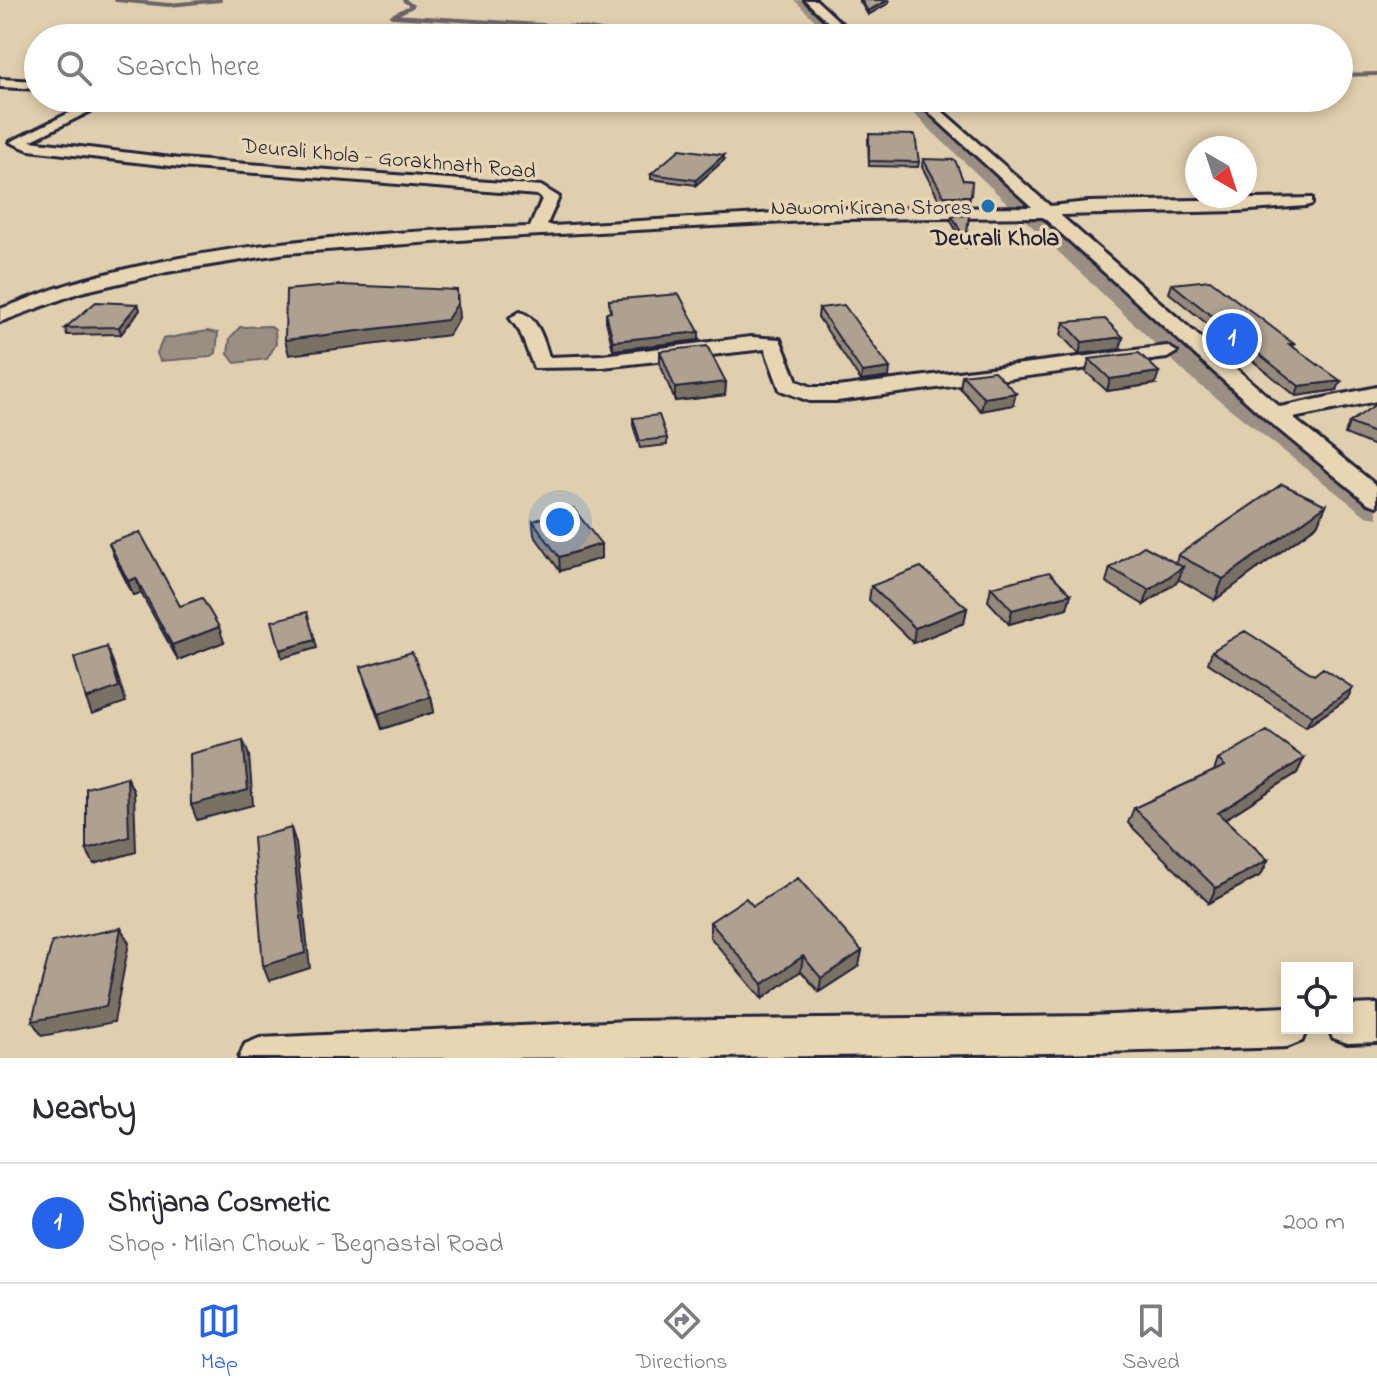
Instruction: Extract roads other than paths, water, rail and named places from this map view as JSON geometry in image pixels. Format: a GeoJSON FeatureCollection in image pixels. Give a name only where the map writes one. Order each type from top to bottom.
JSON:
{"type":"FeatureCollection","features":[{"type":"Feature","properties":{"kind":"street"},"geometry":{"type":"LineString","coordinates":[[810,0],[836,24]]}},
{"type":"Feature","properties":{"kind":"street"},"geometry":{"type":"LineString","coordinates":[[0,83],[24,84]]}},
{"type":"Feature","properties":{"kind":"street","name":"Deurali Khola - Gorakhnath Road"},"geometry":{"type":"LineString","coordinates":[[81,112],[17,142],[29,146],[180,163],[541,191],[551,197],[538,226],[551,231]]}},
{"type":"Feature","properties":{"kind":"street"},"geometry":{"type":"LineString","coordinates":[[934,112],[1275,415],[1377,498]]}},
{"type":"Feature","properties":{"kind":"street"},"geometry":{"type":"LineString","coordinates":[[0,316],[75,288],[167,267],[286,248],[486,233],[845,214],[1045,212],[1088,207],[1238,206],[1306,201]]}},
{"type":"Feature","properties":{"kind":"street"},"geometry":{"type":"LineString","coordinates":[[520,318],[530,331],[541,364],[603,361],[773,343],[788,385],[809,394],[837,394],[1167,352]]}},
{"type":"Feature","properties":{"kind":"street"},"geometry":{"type":"LineString","coordinates":[[1275,415],[1377,394]]}},
{"type":"Feature","properties":{"kind":"street"},"geometry":{"type":"LineString","coordinates":[[1353,1024],[1377,1023]]}},
{"type":"Feature","properties":{"kind":"street"},"geometry":{"type":"LineString","coordinates":[[260,1058],[629,1041],[1090,1036],[1281,1027]]}},
{"type":"Feature","properties":{"kind":"waterway","name":"Deurali Khola"},"geometry":{"type":"LineString","coordinates":[[116,0],[169,5],[220,0]]}},
{"type":"Feature","properties":{"kind":"waterway","name":"Deurali Khola"},"geometry":{"type":"LineString","coordinates":[[404,0],[412,6],[392,16],[526,24]]}},
{"type":"Feature","properties":{"kind":"waterway"},"geometry":{"type":"LineString","coordinates":[[800,0],[826,24]]}},
{"type":"Feature","properties":{"kind":"waterway","name":"Deurali Khola"},"geometry":{"type":"LineString","coordinates":[[1353,75],[1377,74]]}},
{"type":"Feature","properties":{"kind":"waterway"},"geometry":{"type":"LineString","coordinates":[[920,112],[1200,372],[1377,509]]}},
{"type":"Feature","properties":{"kind":"place","name":"Nawomi Kirana Stores"},"geometry":{"type":"Point","coordinates":[988,206]}},
{"type":"Feature","properties":{"kind":"place","name":"Shrijana Cosmetic"},"geometry":{"type":"Point","coordinates":[1232,339]}},
{"type":"Feature","properties":{"kind":"district","name":"Deurali Khola"},"geometry":{"type":"Point","coordinates":[995,237]}}]}
